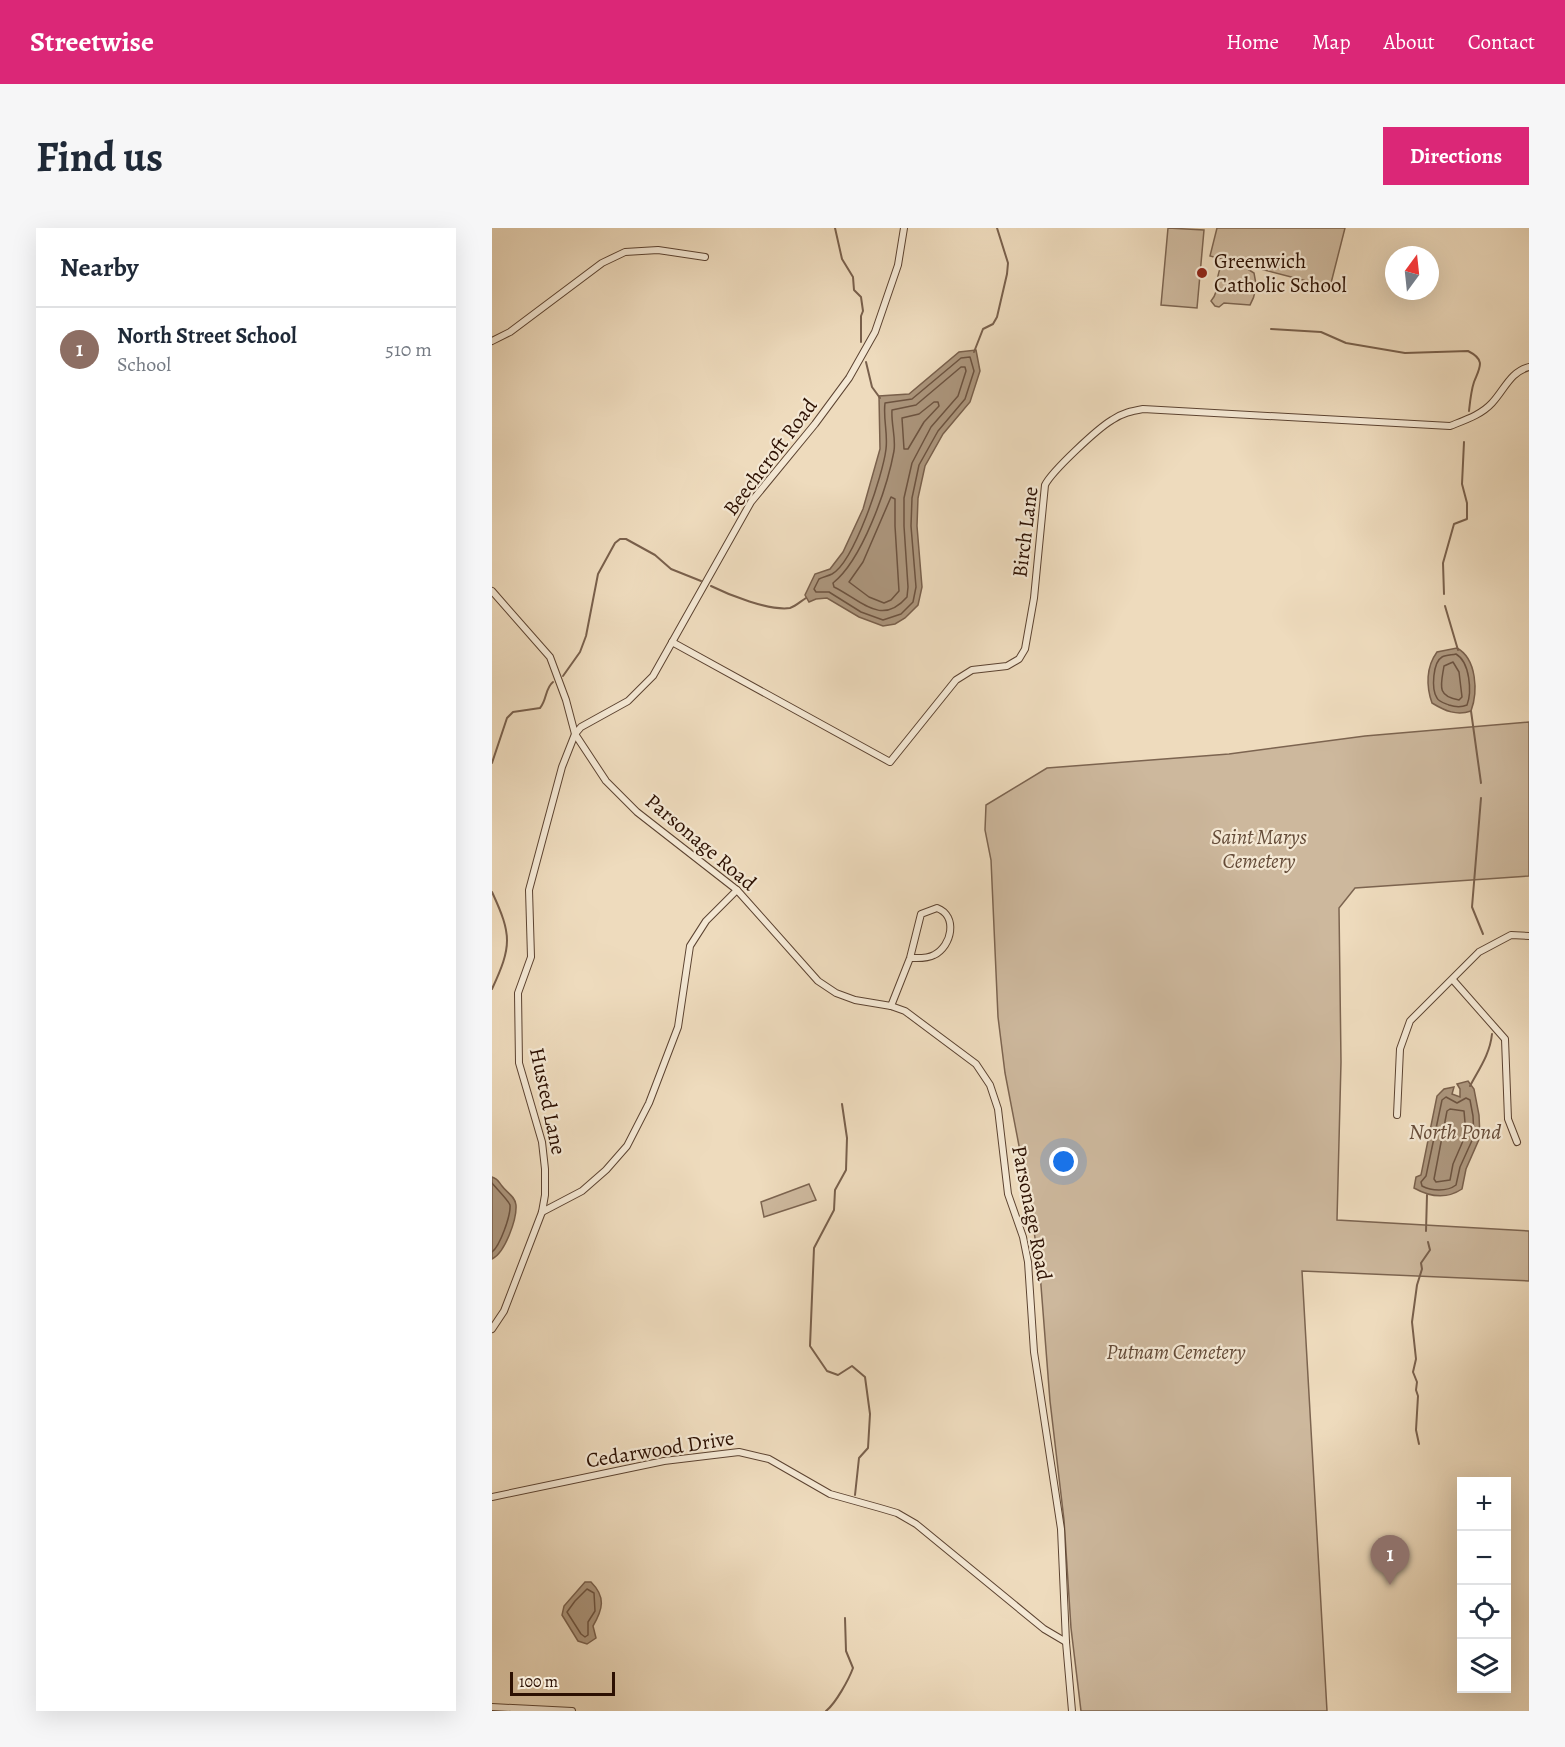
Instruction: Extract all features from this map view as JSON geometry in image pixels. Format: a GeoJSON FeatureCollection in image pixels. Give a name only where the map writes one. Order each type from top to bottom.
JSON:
{"type":"FeatureCollection","features":[{"type":"Feature","properties":{"kind":"street","name":"Beechcroft Road"},"geometry":{"type":"LineString","coordinates":[[575,734],[581,727],[628,701],[653,676],[751,502],[830,405],[875,332],[898,265],[904,228]]}},
{"type":"Feature","properties":{"kind":"street"},"geometry":{"type":"LineString","coordinates":[[492,341],[510,332],[602,263],[625,252],[658,250],[705,257]]}},
{"type":"Feature","properties":{"kind":"street","name":"Birch Lane"},"geometry":{"type":"LineString","coordinates":[[672,642],[890,762],[956,680],[972,670],[1006,666],[1019,659],[1025,649],[1034,598],[1045,485],[1054,472],[1111,420],[1127,412],[1143,409],[1450,426],[1474,417],[1491,404],[1515,373],[1529,367]]}},
{"type":"Feature","properties":{"kind":"street","name":"Parsonage Road"},"geometry":{"type":"LineString","coordinates":[[492,591],[550,657],[566,700],[575,734],[606,781],[637,812],[737,890],[818,981],[836,993],[855,1000],[891,1006],[905,1011],[976,1064],[984,1075],[995,1097],[1008,1194],[1023,1237],[1028,1262],[1034,1352],[1060,1529],[1072,1711]]}},
{"type":"Feature","properties":{"kind":"street","name":"Husted Lane"},"geometry":{"type":"LineString","coordinates":[[492,1329],[504,1311],[542,1212],[545,1169],[543,1151],[519,1063],[518,993],[531,957],[529,890],[562,767],[575,734]]}},
{"type":"Feature","properties":{"kind":"street"},"geometry":{"type":"LineString","coordinates":[[542,1212],[582,1191],[606,1170],[627,1146],[649,1103],[678,1027],[690,946],[706,921],[737,890]]}},
{"type":"Feature","properties":{"kind":"street"},"geometry":{"type":"LineString","coordinates":[[891,1006],[910,958],[921,914],[937,908],[944,910],[950,919],[951,930],[945,944],[936,955],[910,958]]}},
{"type":"Feature","properties":{"kind":"street"},"geometry":{"type":"LineString","coordinates":[[1397,1115],[1400,1049],[1410,1021],[1479,952],[1511,935],[1529,936]]}},
{"type":"Feature","properties":{"kind":"street"},"geometry":{"type":"LineString","coordinates":[[1453,980],[1505,1039],[1508,1119],[1517,1142]]}},
{"type":"Feature","properties":{"kind":"street","name":"Cedarwood Drive"},"geometry":{"type":"LineString","coordinates":[[492,1497],[664,1461],[728,1452],[747,1453],[769,1459],[830,1494],[888,1510],[916,1524],[1044,1629],[1066,1642]]}},
{"type":"Feature","properties":{"kind":"street"},"geometry":{"type":"LineString","coordinates":[[492,1707],[572,1711]]}},
{"type":"Feature","properties":{"kind":"green space"},"geometry":{"type":"Polygon","coordinates":[[[1168,228],[1204,230],[1197,308],[1161,305],[1168,228]]]}},
{"type":"Feature","properties":{"kind":"green space"},"geometry":{"type":"Polygon","coordinates":[[[1217,228],[1345,228],[1330,287],[1210,256],[1217,228]]]}},
{"type":"Feature","properties":{"kind":"green space"},"geometry":{"type":"Polygon","coordinates":[[[1229,266],[1246,268],[1254,273],[1254,297],[1250,305],[1224,303],[1219,307],[1211,301],[1216,293],[1220,269],[1229,266]]]}},
{"type":"Feature","properties":{"kind":"green space","name":"Putnam Cemetery"},"geometry":{"type":"Polygon","coordinates":[[[1529,722],[1529,876],[1355,888],[1339,908],[1341,1062],[1337,1220],[1529,1231],[1529,1281],[1302,1271],[1327,1711],[1081,1711],[1071,1628],[1064,1520],[1050,1401],[1040,1273],[1030,1203],[1005,1073],[998,1017],[991,860],[985,830],[986,805],[1047,768],[1229,754],[1365,736],[1529,722]]]}},
{"type":"Feature","properties":{"kind":"green space"},"geometry":{"type":"Polygon","coordinates":[[[809,1184],[816,1200],[764,1217],[761,1202],[809,1184]]]}},
{"type":"Feature","properties":{"kind":"water"},"geometry":{"type":"Polygon","coordinates":[[[976,350],[980,371],[970,402],[943,434],[925,466],[918,498],[917,526],[922,587],[918,605],[895,624],[883,626],[859,617],[827,598],[809,602],[805,595],[815,574],[830,569],[843,552],[863,509],[880,449],[879,396],[909,394],[959,352],[976,350]]]}},
{"type":"Feature","properties":{"kind":"water"},"geometry":{"type":"Polygon","coordinates":[[[1457,648],[1469,660],[1475,686],[1471,711],[1461,713],[1446,710],[1432,703],[1428,683],[1429,670],[1437,652],[1457,648]]]}},
{"type":"Feature","properties":{"kind":"water","name":"North Pond"},"geometry":{"type":"Polygon","coordinates":[[[1468,1081],[1474,1089],[1480,1137],[1466,1169],[1462,1189],[1444,1195],[1432,1195],[1420,1191],[1414,1188],[1416,1177],[1421,1175],[1437,1096],[1444,1089],[1454,1087],[1452,1094],[1460,1097],[1457,1084],[1468,1081]]]}},
{"type":"Feature","properties":{"kind":"water"},"geometry":{"type":"Polygon","coordinates":[[[492,1177],[498,1180],[512,1197],[516,1211],[509,1235],[497,1256],[492,1259],[492,1177]]]}},
{"type":"Feature","properties":{"kind":"water"},"geometry":{"type":"Polygon","coordinates":[[[585,1582],[591,1582],[601,1598],[601,1609],[593,1626],[596,1638],[587,1644],[578,1641],[562,1615],[564,1606],[585,1582]]]}},
{"type":"Feature","properties":{"kind":"waterway"},"geometry":{"type":"LineString","coordinates":[[835,228],[842,259],[853,277],[854,290],[861,297],[863,311],[861,342]]}},
{"type":"Feature","properties":{"kind":"waterway"},"geometry":{"type":"LineString","coordinates":[[974,352],[983,329],[993,324],[997,317],[1007,274],[1008,263],[997,228]]}},
{"type":"Feature","properties":{"kind":"waterway"},"geometry":{"type":"LineString","coordinates":[[1271,329],[1321,332],[1346,343],[1405,353],[1468,351],[1474,354],[1480,364],[1472,389],[1469,411]]}},
{"type":"Feature","properties":{"kind":"waterway"},"geometry":{"type":"LineString","coordinates":[[866,362],[872,387],[880,398]]}},
{"type":"Feature","properties":{"kind":"waterway"},"geometry":{"type":"LineString","coordinates":[[1444,594],[1443,563],[1454,524],[1467,519],[1467,503],[1462,484],[1464,442]]}},
{"type":"Feature","properties":{"kind":"waterway"},"geometry":{"type":"LineString","coordinates":[[563,676],[580,652],[586,636],[598,574],[615,543],[620,539],[626,539],[655,555],[671,569],[701,581]]}},
{"type":"Feature","properties":{"kind":"waterway"},"geometry":{"type":"LineString","coordinates":[[711,586],[738,598],[771,607],[790,608],[806,598]]}},
{"type":"Feature","properties":{"kind":"waterway"},"geometry":{"type":"LineString","coordinates":[[1445,606],[1458,650]]}},
{"type":"Feature","properties":{"kind":"waterway"},"geometry":{"type":"LineString","coordinates":[[492,763],[507,718],[513,712],[540,708],[553,682]]}},
{"type":"Feature","properties":{"kind":"waterway"},"geometry":{"type":"LineString","coordinates":[[1471,711],[1481,783]]}},
{"type":"Feature","properties":{"kind":"waterway"},"geometry":{"type":"LineString","coordinates":[[1481,798],[1472,907],[1483,934]]}},
{"type":"Feature","properties":{"kind":"waterway"},"geometry":{"type":"LineString","coordinates":[[492,892],[503,919],[507,941],[503,962],[492,989]]}},
{"type":"Feature","properties":{"kind":"waterway"},"geometry":{"type":"LineString","coordinates":[[1470,1086],[1487,1055],[1492,1034]]}},
{"type":"Feature","properties":{"kind":"waterway"},"geometry":{"type":"LineString","coordinates":[[842,1104],[847,1138],[846,1170],[835,1190],[834,1210],[814,1248],[810,1346],[827,1371],[838,1375],[852,1366],[865,1377],[870,1414],[868,1448],[859,1458],[855,1495]]}},
{"type":"Feature","properties":{"kind":"waterway"},"geometry":{"type":"LineString","coordinates":[[1426,1231],[1427,1195]]}},
{"type":"Feature","properties":{"kind":"waterway"},"geometry":{"type":"LineString","coordinates":[[1419,1444],[1416,1430],[1418,1396],[1417,1382],[1413,1372],[1416,1359],[1412,1322],[1417,1285],[1422,1269],[1421,1263],[1430,1250],[1428,1242]]}},
{"type":"Feature","properties":{"kind":"waterway"},"geometry":{"type":"LineString","coordinates":[[826,1711],[842,1691],[853,1668],[846,1651],[845,1618]]}},
{"type":"Feature","properties":{"kind":"place","name":"Greenwich Catholic School"},"geometry":{"type":"Point","coordinates":[1202,273]}},
{"type":"Feature","properties":{"kind":"place","name":"North Street School"},"geometry":{"type":"Point","coordinates":[1390,1585]}},
{"type":"Feature","properties":{"kind":"park label","name":"Saint Marys Cemetery"},"geometry":{"type":"Point","coordinates":[1259,849]}}]}
